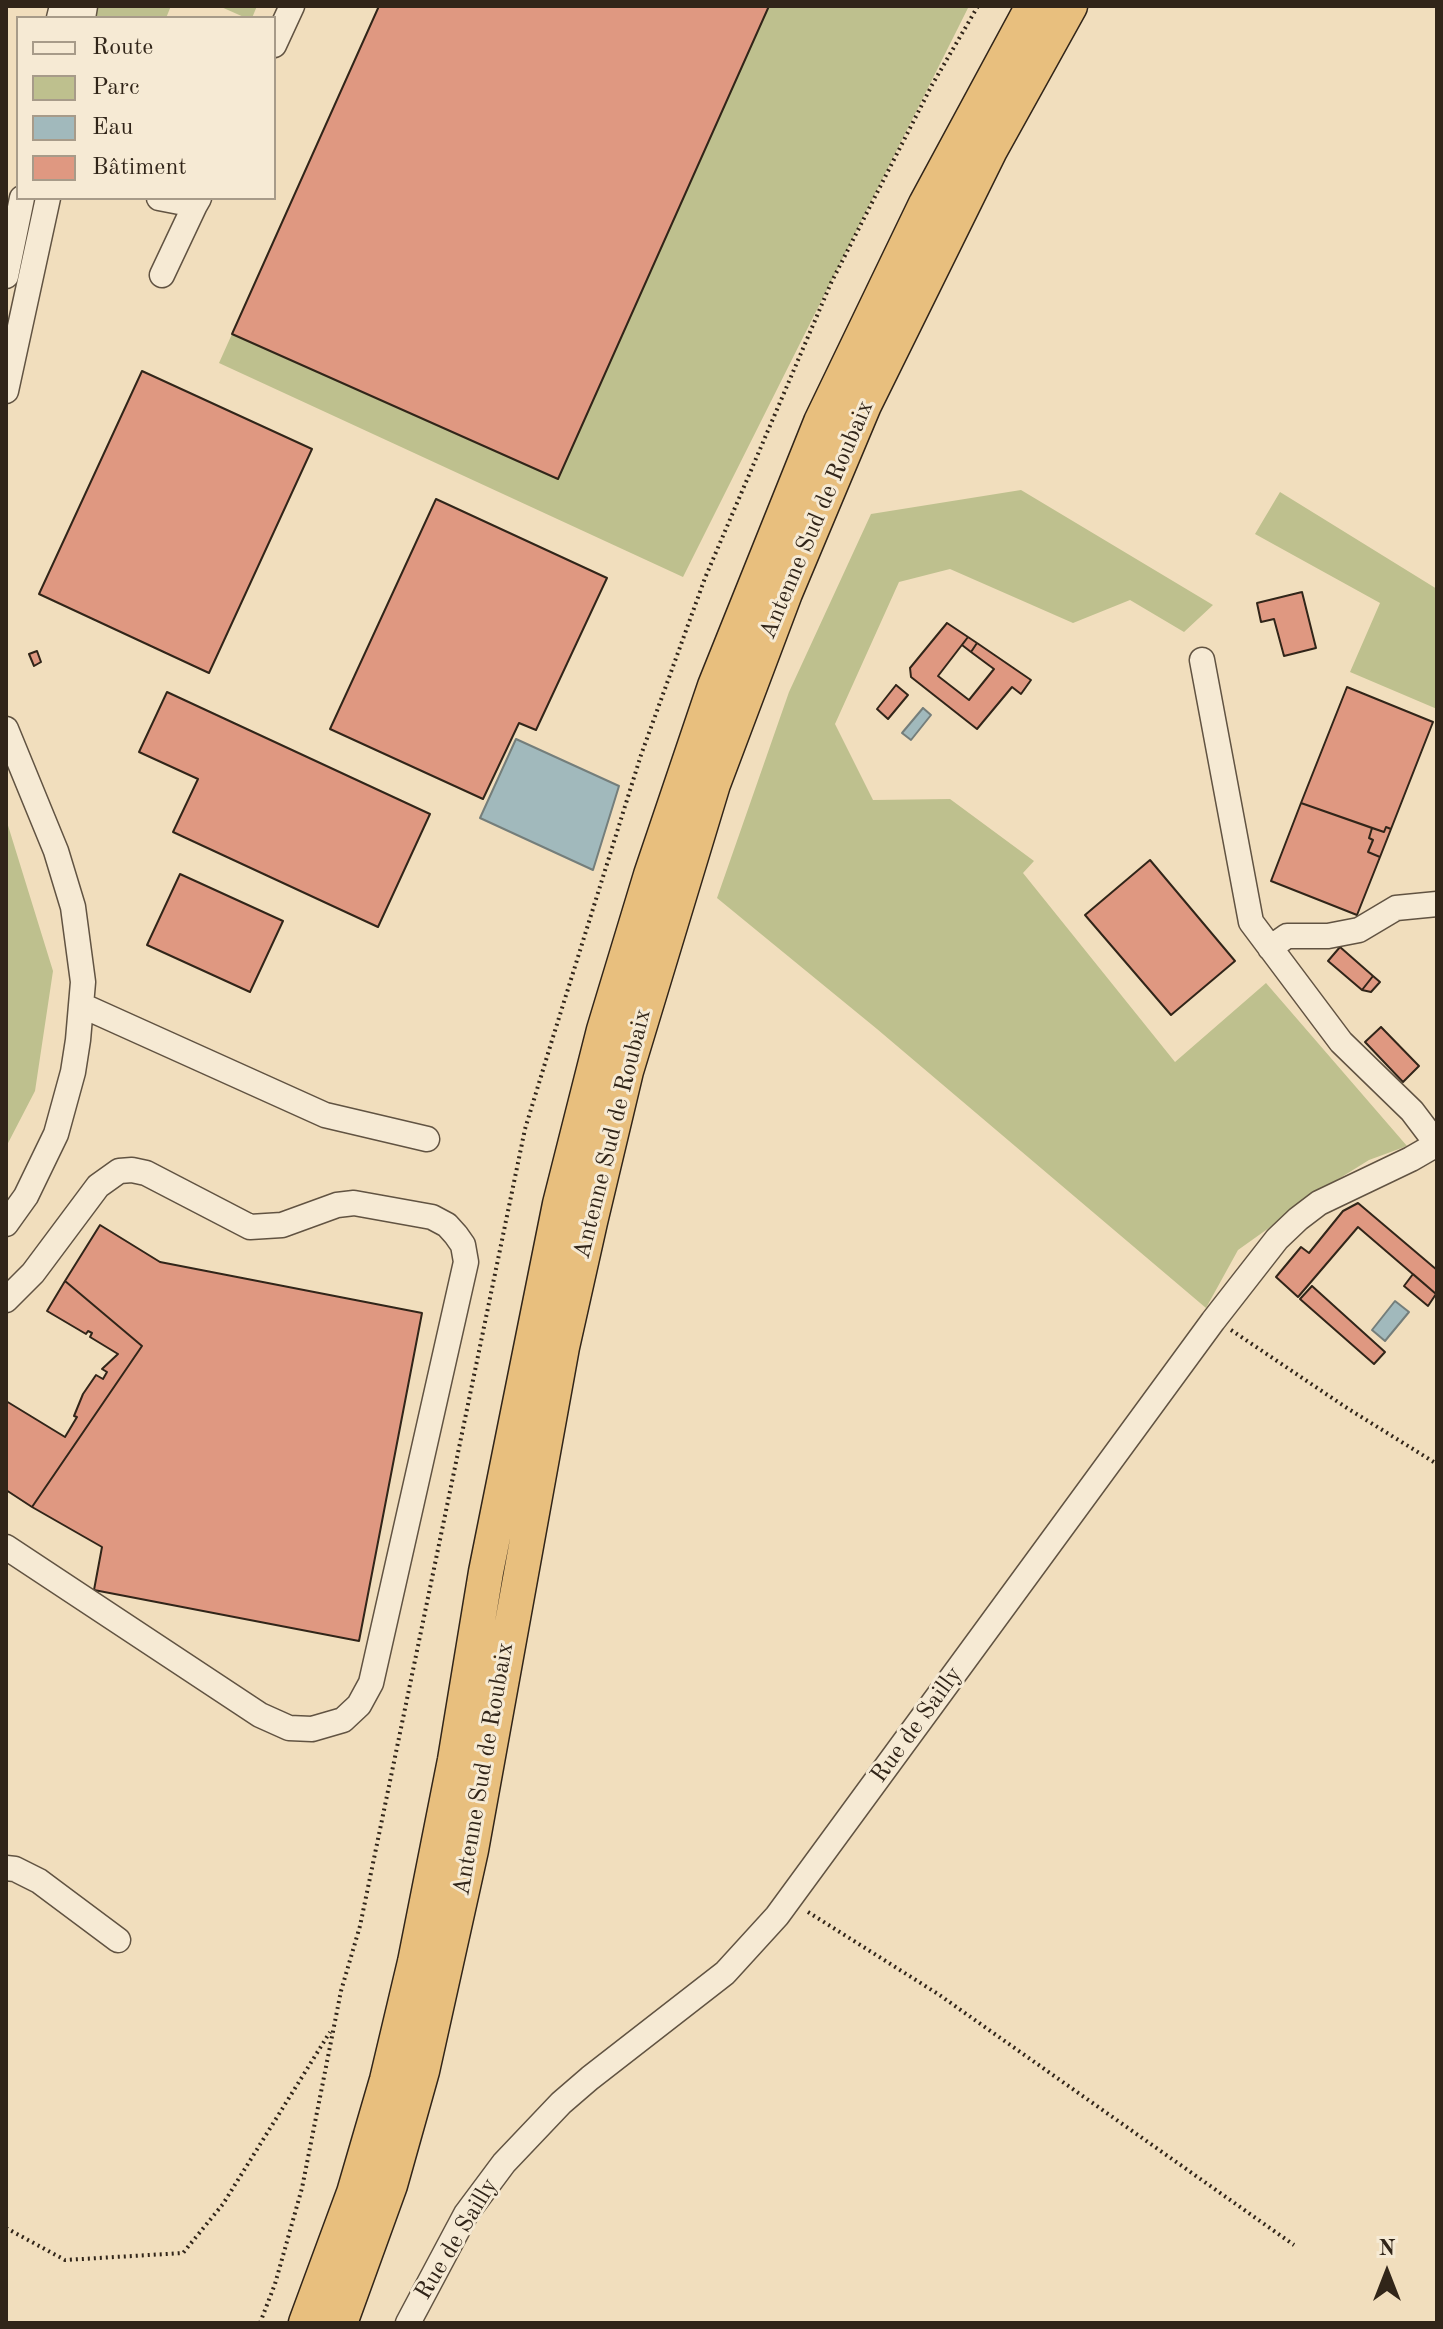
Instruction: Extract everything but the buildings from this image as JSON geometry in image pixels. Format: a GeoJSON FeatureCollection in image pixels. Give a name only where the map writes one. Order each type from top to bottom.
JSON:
{"type":"FeatureCollection","features":[{"type":"Feature","properties":{"kind":"highway"},"geometry":{"type":"LineString","coordinates":[[896,263],[917,186],[931,154],[1012,6]]}},
{"type":"Feature","properties":{"kind":"highway","name":"Antenne Sud de Roubaix"},"geometry":{"type":"LineString","coordinates":[[306,2323],[354,2193],[387,2080],[415,1962],[532,1340],[564,1189],[616,990],[687,764],[758,574],[821,422],[896,263],[976,107],[1033,6]]}},
{"type":"Feature","properties":{"kind":"highway","name":"Antenne Sud de Roubaix"},"geometry":{"type":"LineString","coordinates":[[340,2323],[390,2185],[422,2071],[466,1877],[562,1347],[590,1222],[626,1071],[709,797],[775,618],[864,405],[990,150],[1070,6]]}},
{"type":"Feature","properties":{"kind":"street"},"geometry":{"type":"LineString","coordinates":[[276,41],[292,6]]}},
{"type":"Feature","properties":{"kind":"street"},"geometry":{"type":"LineString","coordinates":[[6,276],[22,200]]}},
{"type":"Feature","properties":{"kind":"street"},"geometry":{"type":"LineString","coordinates":[[6,391],[48,200]]}},
{"type":"Feature","properties":{"kind":"street"},"geometry":{"type":"LineString","coordinates":[[162,275],[197,202]]}},
{"type":"Feature","properties":{"kind":"street"},"geometry":{"type":"LineString","coordinates":[[1202,660],[1251,922],[1341,1042],[1412,1111],[1437,1144]]}},
{"type":"Feature","properties":{"kind":"street"},"geometry":{"type":"LineString","coordinates":[[6,729],[47,825],[73,907],[81,956],[81,1005],[73,1072],[56,1134],[26,1196],[6,1224]]}},
{"type":"Feature","properties":{"kind":"street"},"geometry":{"type":"LineString","coordinates":[[1270,948],[1287,936],[1328,936],[1359,930],[1396,908],[1437,904]]}},
{"type":"Feature","properties":{"kind":"street"},"geometry":{"type":"LineString","coordinates":[[81,1005],[325,1115],[427,1139]]}},
{"type":"Feature","properties":{"kind":"street","name":"Rue de Sailly"},"geometry":{"type":"LineString","coordinates":[[408,2323],[466,2214],[512,2153],[590,2078],[725,1973],[749,1950],[1260,1260],[1298,1219],[1319,1203],[1437,1144]]}},
{"type":"Feature","properties":{"kind":"street"},"geometry":{"type":"LineString","coordinates":[[6,1300],[33,1273],[98,1186],[119,1171],[146,1173],[250,1227],[282,1225],[337,1205],[354,1203],[432,1217],[447,1225],[456,1235],[463,1245],[466,1262],[371,1683],[359,1705],[343,1720],[312,1729],[289,1728],[260,1715],[6,1547]]}},
{"type":"Feature","properties":{"kind":"street"},"geometry":{"type":"LineString","coordinates":[[6,1868],[39,1881],[118,1940]]}},
{"type":"Feature","properties":{"kind":"path"},"geometry":{"type":"LineString","coordinates":[[1215,1319],[1437,1464]]}},
{"type":"Feature","properties":{"kind":"path"},"geometry":{"type":"LineString","coordinates":[[789,1900],[938,1994],[1294,2245]]}},
{"type":"Feature","properties":{"kind":"path"},"geometry":{"type":"LineString","coordinates":[[6,2228],[65,2260],[183,2253],[223,2204],[333,2027]]}},
{"type":"Feature","properties":{"kind":"green space"},"geometry":{"type":"Polygon","coordinates":[[[92,6],[171,6],[167,16],[90,16],[92,6]]]}},
{"type":"Feature","properties":{"kind":"green space"},"geometry":{"type":"Polygon","coordinates":[[[219,6],[257,6],[253,16],[242,16],[219,6]]]}},
{"type":"Feature","properties":{"kind":"green space"},"geometry":{"type":"Polygon","coordinates":[[[769,6],[969,6],[683,577],[219,363],[232,334],[769,6]]]}},
{"type":"Feature","properties":{"kind":"green space"},"geometry":{"type":"Polygon","coordinates":[[[1021,490],[1213,605],[1184,632],[1130,600],[1073,623],[950,569],[899,582],[835,724],[873,800],[950,799],[1034,861],[1023,873],[1175,1062],[1266,983],[1407,1146],[1369,1160],[1238,1250],[1206,1308],[877,1029],[717,898],[789,692],[871,514],[1021,490]]]}},
{"type":"Feature","properties":{"kind":"green space"},"geometry":{"type":"Polygon","coordinates":[[[1280,492],[1437,589],[1437,709],[1350,672],[1380,603],[1255,534],[1280,492]]]}},
{"type":"Feature","properties":{"kind":"green space"},"geometry":{"type":"Polygon","coordinates":[[[6,819],[53,971],[35,1091],[6,1147],[6,819]]]}},
{"type":"Feature","properties":{"kind":"water"},"geometry":{"type":"Polygon","coordinates":[[[923,708],[931,715],[911,740],[902,733],[923,708]]]}},
{"type":"Feature","properties":{"kind":"water"},"geometry":{"type":"Polygon","coordinates":[[[516,739],[619,786],[593,870],[480,818],[516,739]]]}},
{"type":"Feature","properties":{"kind":"water"},"geometry":{"type":"Polygon","coordinates":[[[1395,1301],[1409,1312],[1385,1341],[1372,1330],[1395,1301]]]}}]}
